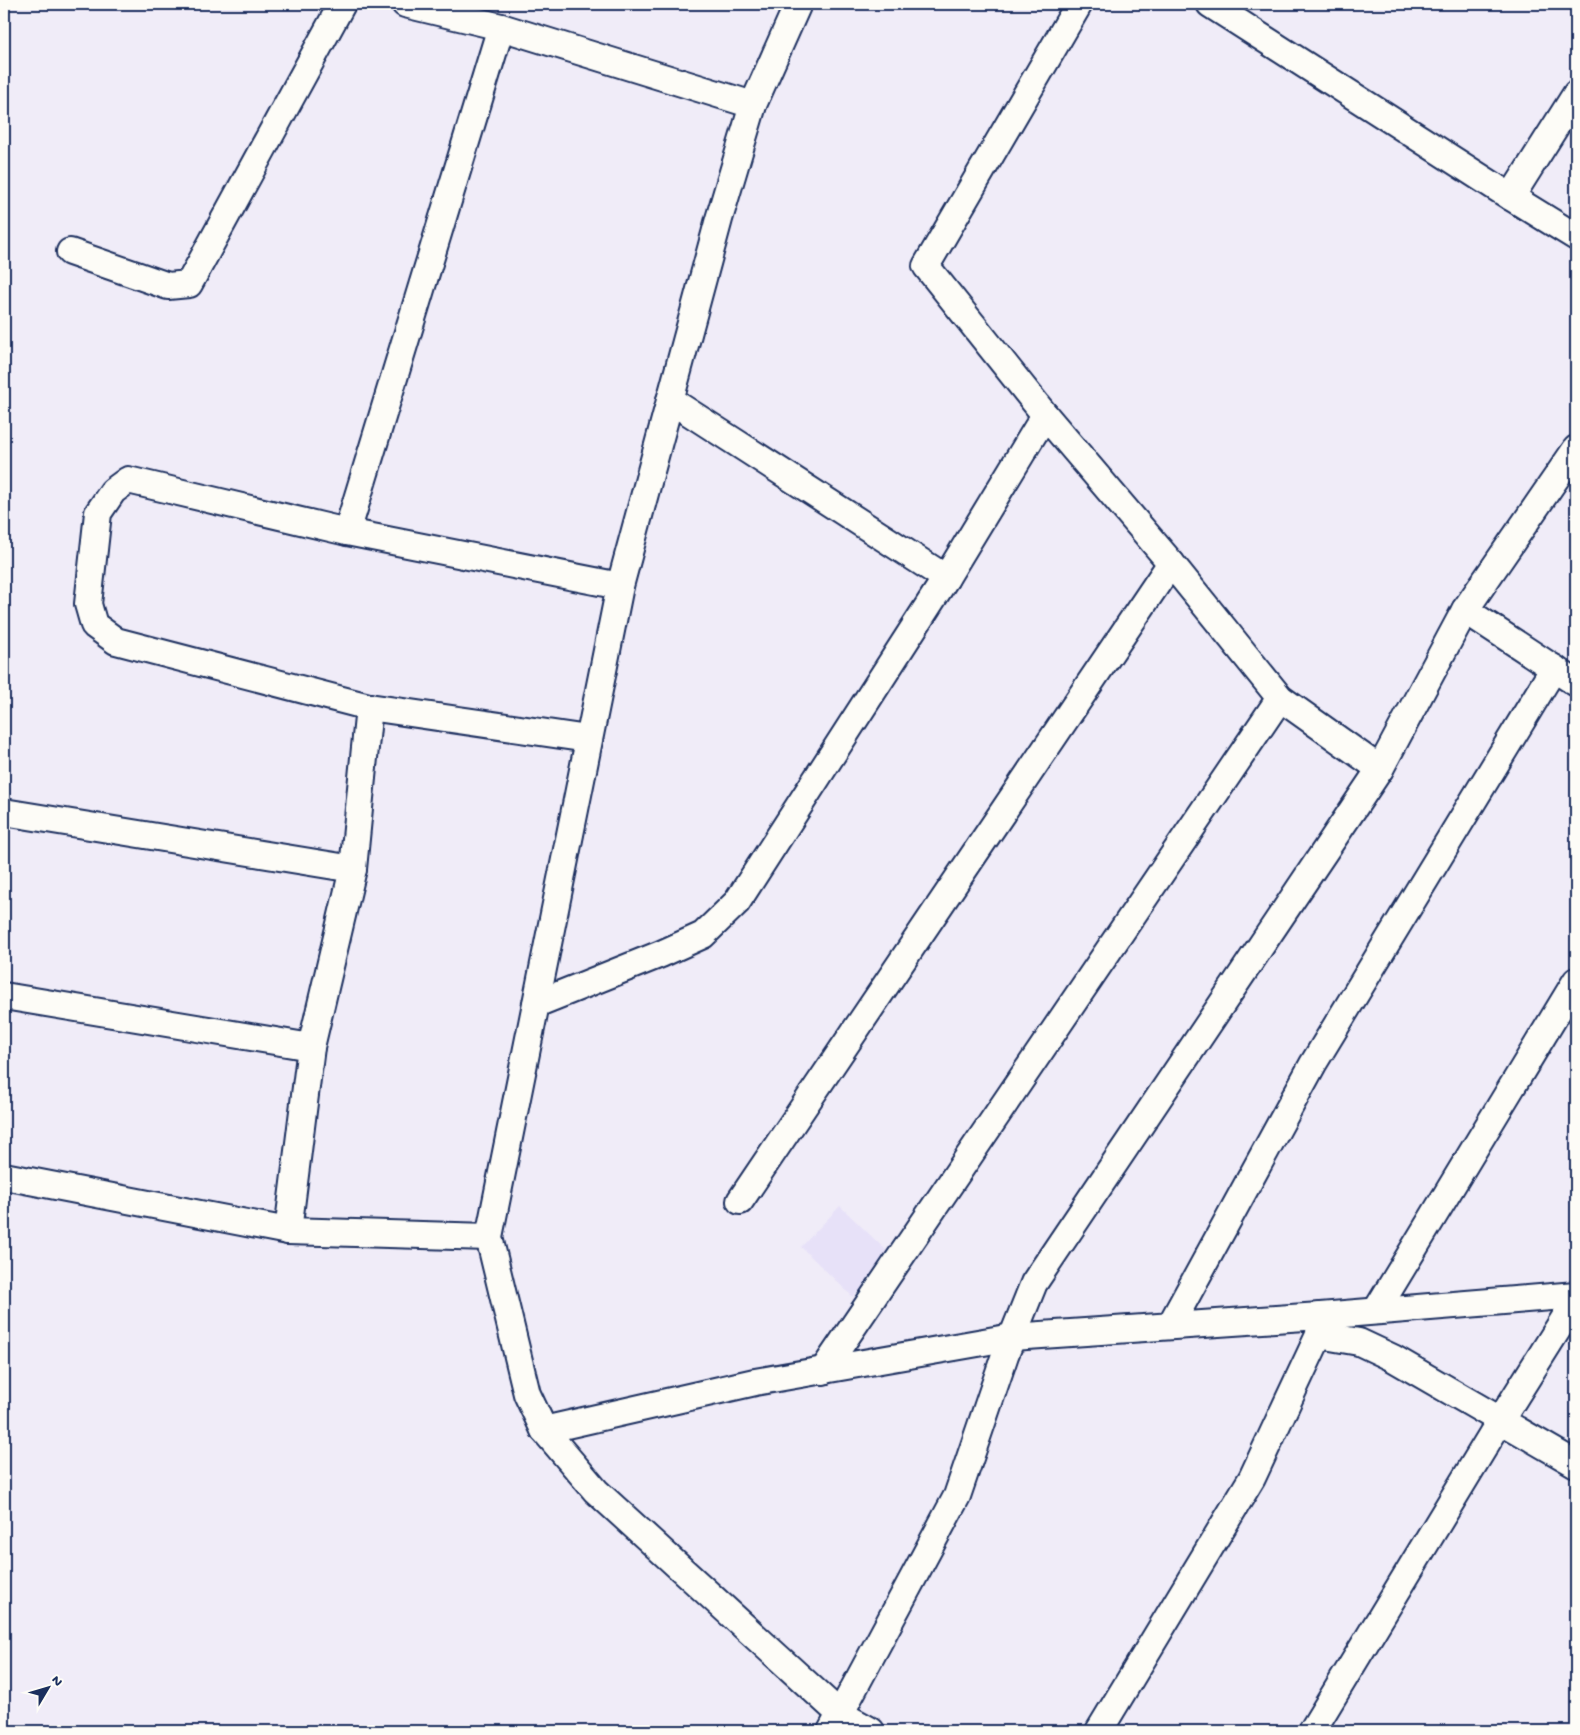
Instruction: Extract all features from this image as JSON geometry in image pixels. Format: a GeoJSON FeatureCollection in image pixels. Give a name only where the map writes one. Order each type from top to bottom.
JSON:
{"type":"FeatureCollection","features":[{"type":"Feature","properties":{"kind":"street"},"geometry":{"type":"LineString","coordinates":[[70,252],[168,286],[189,284],[342,4]]}},
{"type":"Feature","properties":{"kind":"street"},"geometry":{"type":"LineString","coordinates":[[405,4],[501,27],[753,105]]}},
{"type":"Feature","properties":{"kind":"street"},"geometry":{"type":"LineString","coordinates":[[798,4],[753,105],[719,218],[620,586],[489,1237],[527,1394],[544,1430],[596,1491],[835,1722],[871,1731]]}},
{"type":"Feature","properties":{"kind":"street"},"geometry":{"type":"LineString","coordinates":[[1079,4],[926,266],[1044,415],[1171,563],[1280,698],[1380,769]]}},
{"type":"Feature","properties":{"kind":"street"},"geometry":{"type":"LineString","coordinates":[[1210,4],[1510,197],[1576,237]]}},
{"type":"Feature","properties":{"kind":"street"},"geometry":{"type":"LineString","coordinates":[[347,532],[501,27]]}},
{"type":"Feature","properties":{"kind":"street"},"geometry":{"type":"LineString","coordinates":[[1510,197],[1576,94]]}},
{"type":"Feature","properties":{"kind":"street"},"geometry":{"type":"LineString","coordinates":[[670,400],[946,578]]}},
{"type":"Feature","properties":{"kind":"street"},"geometry":{"type":"LineString","coordinates":[[536,1004],[661,954],[703,935],[737,902],[946,578],[1044,415]]}},
{"type":"Feature","properties":{"kind":"street"},"geometry":{"type":"LineString","coordinates":[[835,1722],[957,1496],[1012,1337],[1034,1283],[1380,769],[1465,610],[1576,449]]}},
{"type":"Feature","properties":{"kind":"street"},"geometry":{"type":"LineString","coordinates":[[588,739],[370,707],[116,641],[94,625],[88,604],[98,513],[112,492],[128,480],[347,532],[620,586]]}},
{"type":"Feature","properties":{"kind":"street"},"geometry":{"type":"LineString","coordinates":[[740,1201],[1171,563]]}},
{"type":"Feature","properties":{"kind":"street"},"geometry":{"type":"LineString","coordinates":[[1465,610],[1576,683]]}},
{"type":"Feature","properties":{"kind":"street"},"geometry":{"type":"LineString","coordinates":[[1170,1326],[1314,1064],[1554,668]]}},
{"type":"Feature","properties":{"kind":"street"},"geometry":{"type":"LineString","coordinates":[[823,1370],[1280,698]]}},
{"type":"Feature","properties":{"kind":"street"},"geometry":{"type":"LineString","coordinates":[[288,1231],[311,1047],[353,869],[370,707]]}},
{"type":"Feature","properties":{"kind":"street"},"geometry":{"type":"LineString","coordinates":[[4,812],[353,869]]}},
{"type":"Feature","properties":{"kind":"street"},"geometry":{"type":"LineString","coordinates":[[1376,1311],[1576,981]]}},
{"type":"Feature","properties":{"kind":"street"},"geometry":{"type":"LineString","coordinates":[[4,996],[311,1047]]}},
{"type":"Feature","properties":{"kind":"street"},"geometry":{"type":"LineString","coordinates":[[4,1176],[288,1231],[489,1237]]}},
{"type":"Feature","properties":{"kind":"street"},"geometry":{"type":"LineString","coordinates":[[544,1430],[756,1382],[1012,1337],[1170,1326],[1319,1325],[1376,1311],[1576,1295]]}},
{"type":"Feature","properties":{"kind":"street"},"geometry":{"type":"LineString","coordinates":[[1312,1731],[1500,1421],[1576,1300]]}},
{"type":"Feature","properties":{"kind":"street"},"geometry":{"type":"LineString","coordinates":[[1319,1325],[1393,1358],[1576,1464]]}},
{"type":"Feature","properties":{"kind":"street"},"geometry":{"type":"LineString","coordinates":[[1099,1731],[1252,1478],[1319,1325]]}},
{"type":"Feature","properties":{"kind":"shaded area"},"geometry":{"type":"Polygon","coordinates":[[[840,1206],[892,1256],[853,1297],[801,1247],[840,1206]]]}}]}
